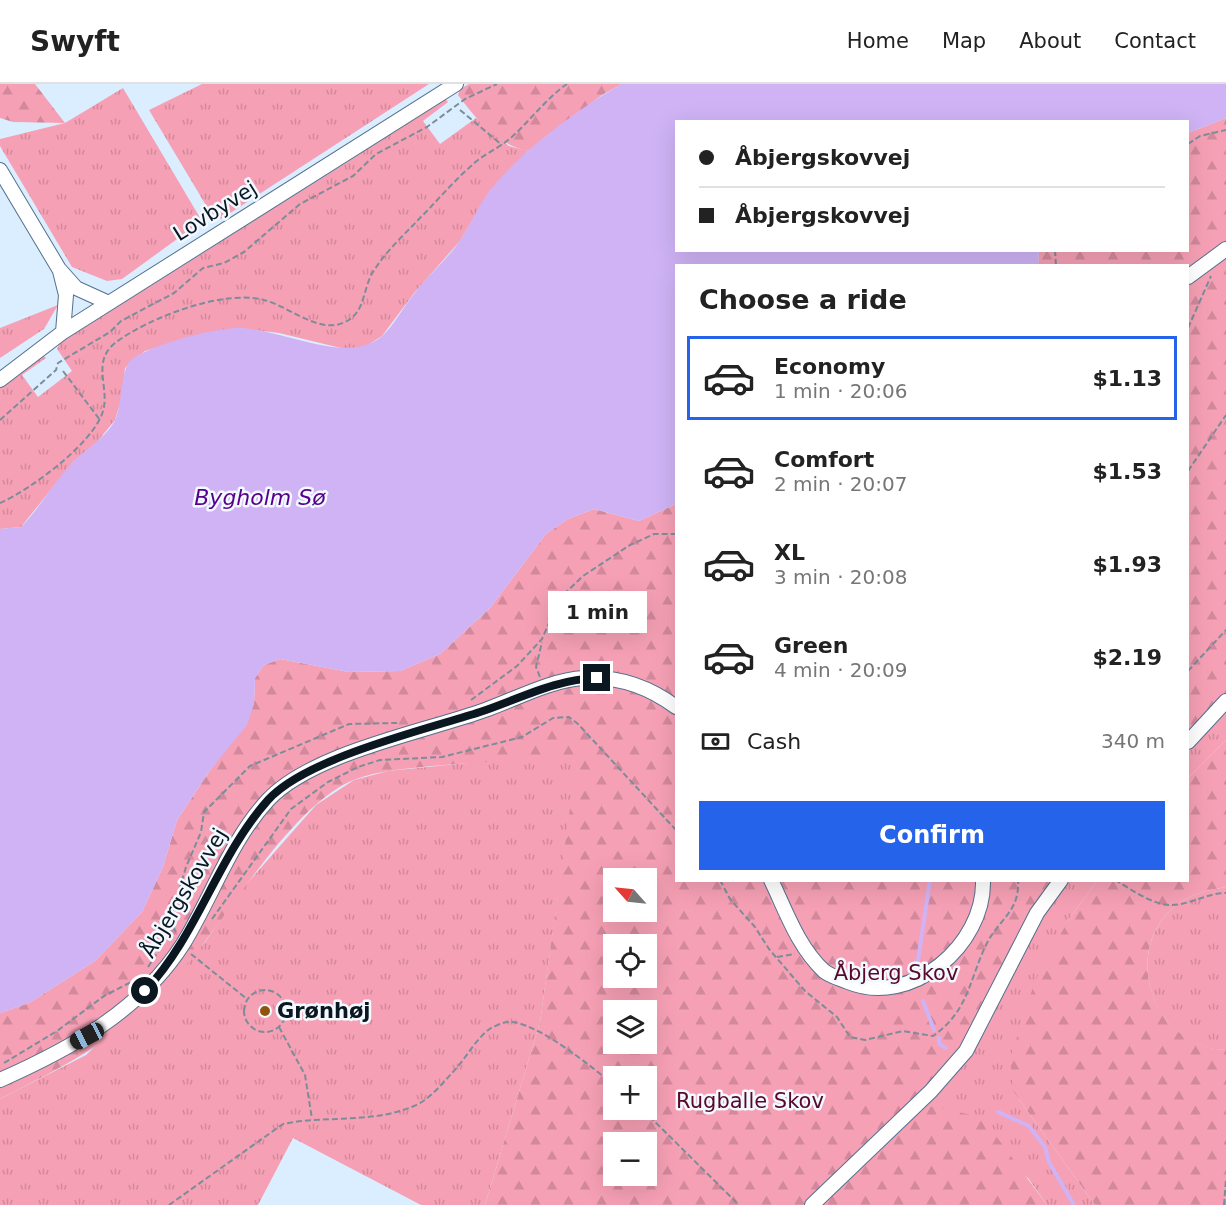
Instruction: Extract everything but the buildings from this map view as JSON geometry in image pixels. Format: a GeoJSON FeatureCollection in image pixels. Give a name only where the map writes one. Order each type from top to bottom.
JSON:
{"type":"FeatureCollection","features":[{"type":"Feature","properties":{"kind":"street","name":"Lovbyvej"},"geometry":{"type":"LineString","coordinates":[[0,380],[63,332],[456,84]]}},
{"type":"Feature","properties":{"kind":"street"},"geometry":{"type":"LineString","coordinates":[[0,170],[59,269],[76,288],[109,303]]}},
{"type":"Feature","properties":{"kind":"street"},"geometry":{"type":"LineString","coordinates":[[1189,276],[1226,249]]}},
{"type":"Feature","properties":{"kind":"street"},"geometry":{"type":"LineString","coordinates":[[59,269],[66,295],[63,332]]}},
{"type":"Feature","properties":{"kind":"street","name":"Åbjergskovvej"},"geometry":{"type":"LineString","coordinates":[[0,1080],[87,1036],[127,1007],[190,948],[245,832],[268,800],[290,782],[346,755],[543,688],[581,678],[614,678],[635,684],[675,706]]}},
{"type":"Feature","properties":{"kind":"street"},"geometry":{"type":"LineString","coordinates":[[1189,741],[1226,701]]}},
{"type":"Feature","properties":{"kind":"street"},"geometry":{"type":"LineString","coordinates":[[772,882],[807,952],[825,972],[853,984],[878,989],[909,984],[939,968],[956,949],[974,920],[984,890],[983,882]]}},
{"type":"Feature","properties":{"kind":"street"},"geometry":{"type":"LineString","coordinates":[[812,1205],[931,1091],[966,1051],[1037,913],[1060,882]]}},
{"type":"Feature","properties":{"kind":"path"},"geometry":{"type":"LineString","coordinates":[[0,420],[56,370],[58,363],[110,332],[122,321],[174,293],[203,268],[224,263],[244,252],[300,204],[353,176],[376,154],[427,128],[465,99],[497,84]]}},
{"type":"Feature","properties":{"kind":"path"},"geometry":{"type":"LineString","coordinates":[[0,503],[27,489],[58,465],[100,420],[104,409],[102,386],[104,356],[116,343],[166,314],[198,304],[246,298],[264,300],[330,325],[351,319],[362,306],[366,285],[374,269],[436,200],[478,161],[502,145],[567,84]]}},
{"type":"Feature","properties":{"kind":"path"},"geometry":{"type":"LineString","coordinates":[[460,110],[502,145]]}},
{"type":"Feature","properties":{"kind":"path"},"geometry":{"type":"LineString","coordinates":[[1189,143],[1200,136],[1226,130]]}},
{"type":"Feature","properties":{"kind":"path"},"geometry":{"type":"LineString","coordinates":[[1189,326],[1216,266]]}},
{"type":"Feature","properties":{"kind":"path"},"geometry":{"type":"LineString","coordinates":[[63,370],[100,420]]}},
{"type":"Feature","properties":{"kind":"path"},"geometry":{"type":"LineString","coordinates":[[1189,470],[1226,415]]}},
{"type":"Feature","properties":{"kind":"path"},"geometry":{"type":"LineString","coordinates":[[560,598],[583,576],[630,545],[654,534],[675,534]]}},
{"type":"Feature","properties":{"kind":"path"},"geometry":{"type":"LineString","coordinates":[[1189,670],[1226,630]]}},
{"type":"Feature","properties":{"kind":"path"},"geometry":{"type":"LineString","coordinates":[[542,639],[536,667],[543,688]]}},
{"type":"Feature","properties":{"kind":"path"},"geometry":{"type":"LineString","coordinates":[[210,921],[291,809],[328,782],[358,767],[380,760],[442,757],[512,739],[538,729],[553,718],[569,717],[578,724],[675,829]]}},
{"type":"Feature","properties":{"kind":"path"},"geometry":{"type":"LineString","coordinates":[[1119,882],[1147,897],[1172,905],[1212,893],[1226,893]]}},
{"type":"Feature","properties":{"kind":"path"},"geometry":{"type":"LineString","coordinates":[[0,1066],[57,1031],[104,996],[142,976],[162,946],[170,921]]}},
{"type":"Feature","properties":{"kind":"path"},"geometry":{"type":"LineString","coordinates":[[184,962],[190,948],[247,999]]}},
{"type":"Feature","properties":{"kind":"path"},"geometry":{"type":"LineString","coordinates":[[777,957],[807,952]]}},
{"type":"Feature","properties":{"kind":"path"},"geometry":{"type":"LineString","coordinates":[[260,990],[277,993],[286,1006],[286,1015],[279,1027],[270,1032],[254,1029],[244,1016],[247,999],[260,990]]}},
{"type":"Feature","properties":{"kind":"path"},"geometry":{"type":"LineString","coordinates":[[169,1205],[283,1124],[312,1119],[369,1119],[416,1106],[437,1089],[461,1064],[481,1036],[494,1026],[508,1022],[536,1030],[603,1077]]}},
{"type":"Feature","properties":{"kind":"path"},"geometry":{"type":"LineString","coordinates":[[279,1027],[305,1075],[312,1119]]}},
{"type":"Feature","properties":{"kind":"path"},"geometry":{"type":"LineString","coordinates":[[653,1120],[738,1205]]}},
{"type":"Feature","properties":{"kind":"path"},"geometry":{"type":"LineString","coordinates":[[1224,1205],[1226,1179]]}},
{"type":"Feature","properties":{"kind":"green space"},"geometry":{"type":"Polygon","coordinates":[[[0,84],[35,84],[65,123],[13,122],[0,118],[0,84]]]}},
{"type":"Feature","properties":{"kind":"green space"},"geometry":{"type":"Polygon","coordinates":[[[202,84],[429,84],[221,219],[210,212],[149,110],[202,84]]]}},
{"type":"Feature","properties":{"kind":"green space"},"geometry":{"type":"Polygon","coordinates":[[[469,84],[622,84],[602,95],[528,151],[496,137],[480,122],[458,95],[460,89],[469,84]]]}},
{"type":"Feature","properties":{"kind":"green space"},"geometry":{"type":"Polygon","coordinates":[[[123,88],[202,221],[122,279],[107,281],[72,267],[0,146],[0,139],[65,123],[123,88]]]}},
{"type":"Feature","properties":{"kind":"green space"},"geometry":{"type":"Polygon","coordinates":[[[445,98],[448,102],[423,121],[440,144],[476,118],[509,146],[528,151],[489,192],[460,241],[415,292],[382,336],[368,345],[349,350],[279,333],[237,328],[202,334],[145,351],[125,368],[122,397],[115,420],[98,441],[73,462],[21,527],[0,529],[0,388],[42,354],[46,358],[22,375],[38,397],[72,371],[57,349],[60,343],[445,98]]]}},
{"type":"Feature","properties":{"kind":"green space"},"geometry":{"type":"Polygon","coordinates":[[[1226,118],[1226,694],[1189,734],[1189,264],[1038,264],[1039,252],[1189,252],[1189,133],[1226,118]]]}},
{"type":"Feature","properties":{"kind":"green space"},"geometry":{"type":"Polygon","coordinates":[[[58,305],[44,329],[0,358],[0,328],[58,305]]]}},
{"type":"Feature","properties":{"kind":"green space"},"geometry":{"type":"Polygon","coordinates":[[[675,504],[675,882],[1053,882],[962,1046],[924,1105],[982,1117],[1047,1205],[485,1205],[540,1022],[577,759],[487,762],[394,770],[356,779],[335,790],[314,806],[274,850],[192,958],[146,1008],[129,1023],[94,1047],[58,1069],[0,1099],[0,1013],[29,1003],[95,961],[142,912],[163,867],[177,820],[254,704],[255,678],[264,665],[280,659],[349,672],[400,671],[440,654],[490,608],[546,534],[568,519],[594,509],[639,521],[675,504]]]}},
{"type":"Feature","properties":{"kind":"green space"},"geometry":{"type":"Polygon","coordinates":[[[1226,711],[1226,740],[1189,777],[1189,751],[1226,711]]]}},
{"type":"Feature","properties":{"kind":"green space"},"geometry":{"type":"Polygon","coordinates":[[[1226,740],[1226,887],[1201,892],[1184,900],[1160,922],[1150,945],[1148,969],[1152,993],[1163,1014],[1179,1033],[1200,1045],[1226,1050],[1226,1205],[1095,1205],[1013,1091],[1010,1059],[1035,981],[1069,919],[1096,882],[1189,882],[1189,777],[1226,740]]]}},
{"type":"Feature","properties":{"kind":"green space"},"geometry":{"type":"Polygon","coordinates":[[[578,758],[540,1022],[485,1205],[421,1205],[293,1138],[258,1205],[0,1205],[0,1099],[86,1055],[205,942],[243,888],[316,805],[354,780],[388,771],[497,760],[578,758]]]}},
{"type":"Feature","properties":{"kind":"green space"},"geometry":{"type":"Polygon","coordinates":[[[1067,882],[1096,882],[1069,919],[1013,1091],[1095,1205],[1047,1205],[1028,1178],[924,1105],[1039,919],[1067,882]]]}},
{"type":"Feature","properties":{"kind":"green space"},"geometry":{"type":"Polygon","coordinates":[[[1226,887],[1226,1050],[1200,1045],[1179,1033],[1163,1015],[1152,993],[1148,969],[1150,945],[1160,922],[1184,900],[1201,892],[1226,887]]]}},
{"type":"Feature","properties":{"kind":"water","name":"Bygholm Sø"},"geometry":{"type":"Polygon","coordinates":[[[622,84],[1226,84],[1226,118],[1189,133],[1189,120],[675,120],[675,252],[1039,252],[1038,264],[675,264],[675,504],[639,521],[594,509],[568,519],[546,534],[490,608],[440,654],[400,671],[349,672],[280,659],[264,665],[255,678],[254,704],[247,725],[208,773],[177,820],[163,867],[142,912],[95,961],[29,1003],[0,1013],[0,529],[21,527],[72,463],[108,431],[118,412],[128,363],[142,353],[182,338],[236,328],[253,329],[331,347],[350,348],[366,345],[381,337],[456,246],[485,197],[501,177],[550,132],[622,84]]]}},
{"type":"Feature","properties":{"kind":"waterway"},"geometry":{"type":"LineString","coordinates":[[917,967],[930,882]]}},
{"type":"Feature","properties":{"kind":"waterway"},"geometry":{"type":"LineString","coordinates":[[923,1001],[934,1030]]}},
{"type":"Feature","properties":{"kind":"waterway"},"geometry":{"type":"LineString","coordinates":[[939,1038],[939,1044],[946,1048]]}},
{"type":"Feature","properties":{"kind":"waterway"},"geometry":{"type":"LineString","coordinates":[[998,1112],[1029,1126],[1045,1147],[1049,1162],[1074,1205]]}},
{"type":"Feature","properties":{"kind":"place","name":"Grønhøj"},"geometry":{"type":"Point","coordinates":[265,1011]}},
{"type":"Feature","properties":{"kind":"route"},"geometry":{"type":"LineString","coordinates":[[145,991],[164,971],[183,943],[221,870],[245,832],[268,800],[290,782],[346,755],[483,711],[553,684],[581,678],[597,678]]}},
{"type":"Feature","properties":{"kind":"park label","name":"Åbjerg Skov"},"geometry":{"type":"Point","coordinates":[896,973]}},
{"type":"Feature","properties":{"kind":"park label","name":"Rugballe Skov"},"geometry":{"type":"Point","coordinates":[750,1101]}}]}
